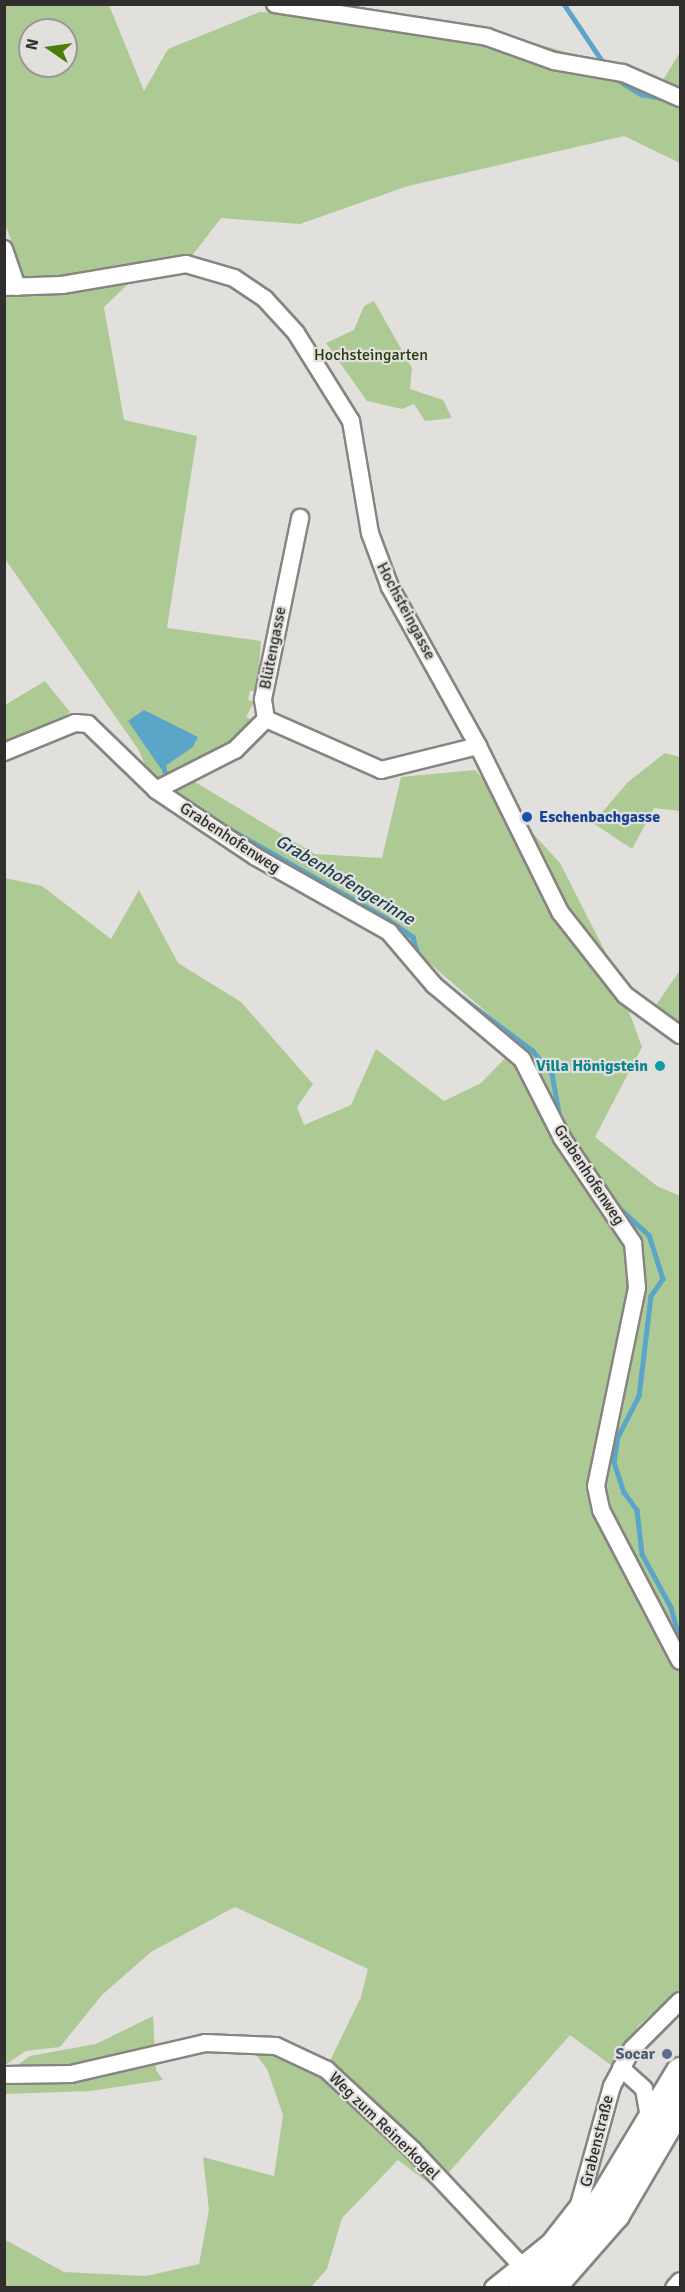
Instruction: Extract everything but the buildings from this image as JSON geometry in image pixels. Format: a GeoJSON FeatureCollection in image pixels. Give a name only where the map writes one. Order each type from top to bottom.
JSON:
{"type":"FeatureCollection","features":[{"type":"Feature","properties":{"kind":"main road","name":"Grabenstraße"},"geometry":{"type":"LineString","coordinates":[[532,2282],[604,2197],[649,2116],[681,2071]]}},
{"type":"Feature","properties":{"kind":"main road","name":"Grabenstraße"},"geometry":{"type":"LineString","coordinates":[[532,2282],[616,2215],[681,2106]]}},
{"type":"Feature","properties":{"kind":"street"},"geometry":{"type":"LineString","coordinates":[[275,4],[487,37],[554,61],[623,73],[681,98]]}},
{"type":"Feature","properties":{"kind":"street"},"geometry":{"type":"LineString","coordinates":[[4,249],[10,287]]}},
{"type":"Feature","properties":{"kind":"street","name":"Hochsteingasse"},"geometry":{"type":"LineString","coordinates":[[10,287],[186,264],[234,278],[265,298],[296,333],[351,421],[378,558],[478,746],[575,938],[625,995],[681,1035]]}},
{"type":"Feature","properties":{"kind":"street","name":"Blütengasse"},"geometry":{"type":"LineString","coordinates":[[266,719],[269,665],[300,519]]}},
{"type":"Feature","properties":{"kind":"street"},"geometry":{"type":"LineString","coordinates":[[156,790],[235,750],[266,719],[381,770],[478,746]]}},
{"type":"Feature","properties":{"kind":"street","name":"Grabenhofenweg"},"geometry":{"type":"LineString","coordinates":[[4,752],[75,723],[88,724],[156,790],[256,857],[389,932],[434,985],[512,1046],[572,1154],[633,1243],[637,1288],[596,1486],[601,1510],[681,1661]]}},
{"type":"Feature","properties":{"kind":"street","name":"Grabenstraße"},"geometry":{"type":"LineString","coordinates":[[493,2288],[532,2282],[579,2205],[595,2158],[603,2107],[621,2067],[648,2029],[681,2001]]}},
{"type":"Feature","properties":{"kind":"street","name":"Weg zum Reinerkogel"},"geometry":{"type":"LineString","coordinates":[[4,2075],[71,2074],[205,2043],[276,2046],[327,2070],[413,2150],[532,2282]]}},
{"type":"Feature","properties":{"kind":"street"},"geometry":{"type":"LineString","coordinates":[[621,2067],[644,2090],[649,2116]]}},
{"type":"Feature","properties":{"kind":"street"},"geometry":{"type":"LineString","coordinates":[[674,2288],[681,2281]]}},
{"type":"Feature","properties":{"kind":"green space"},"geometry":{"type":"Polygon","coordinates":[[[5,5],[109,5],[144,91],[168,49],[260,12],[468,24],[663,80],[680,52],[680,163],[624,136],[408,186],[300,224],[221,218],[188,261],[142,271],[104,307],[124,420],[197,436],[167,628],[261,641],[257,692],[250,691],[248,700],[254,702],[246,717],[254,721],[190,779],[315,854],[382,858],[401,777],[475,770],[560,863],[611,963],[642,1047],[595,1137],[657,1186],[680,1196],[680,1989],[639,2025],[612,2066],[570,2035],[435,2188],[398,2160],[342,2218],[327,2269],[311,2287],[5,2287],[4,2239],[64,2272],[146,2276],[199,2264],[209,2210],[203,2157],[274,2176],[283,2115],[267,2069],[248,2044],[327,2067],[361,1997],[368,1969],[235,1907],[151,1952],[102,1995],[60,2047],[26,2051],[5,2065],[5,878],[42,886],[111,939],[139,890],[178,963],[241,1002],[313,1084],[297,1107],[304,1125],[351,1105],[376,1049],[444,1101],[481,1083],[521,1042],[384,924],[156,790],[138,749],[5,559],[5,276],[23,272],[5,224],[5,5]]]}},
{"type":"Feature","properties":{"kind":"green space","name":"Hochsteingarten"},"geometry":{"type":"Polygon","coordinates":[[[374,301],[412,368],[410,389],[443,400],[452,418],[425,421],[414,404],[402,409],[367,401],[326,343],[354,330],[364,306],[374,301]]]}},
{"type":"Feature","properties":{"kind":"green space"},"geometry":{"type":"Polygon","coordinates":[[[45,681],[70,712],[53,725],[5,741],[5,705],[45,681]]]}},
{"type":"Feature","properties":{"kind":"green space"},"geometry":{"type":"Polygon","coordinates":[[[665,753],[680,757],[680,811],[654,808],[632,849],[593,823],[628,782],[665,753]]]}},
{"type":"Feature","properties":{"kind":"green space"},"geometry":{"type":"Polygon","coordinates":[[[680,970],[680,1023],[652,1011],[680,970]]]}},
{"type":"Feature","properties":{"kind":"green space"},"geometry":{"type":"Polygon","coordinates":[[[153,2016],[156,2070],[163,2080],[91,2091],[5,2094],[4,2075],[30,2056],[96,2044],[153,2016]]]}},
{"type":"Feature","properties":{"kind":"water"},"geometry":{"type":"Polygon","coordinates":[[[144,710],[198,737],[193,747],[161,769],[128,721],[144,710]]]}},
{"type":"Feature","properties":{"kind":"waterway"},"geometry":{"type":"LineString","coordinates":[[564,4],[605,65]]}},
{"type":"Feature","properties":{"kind":"waterway"},"geometry":{"type":"LineString","coordinates":[[615,78],[641,94],[662,98]]}},
{"type":"Feature","properties":{"kind":"waterway","name":"Grabenhofengerinne"},"geometry":{"type":"LineString","coordinates":[[163,761],[165,772]]}},
{"type":"Feature","properties":{"kind":"waterway","name":"Grabenhofengerinne"},"geometry":{"type":"LineString","coordinates":[[207,816],[386,918],[413,937],[419,958]]}},
{"type":"Feature","properties":{"kind":"waterway","name":"Grabenhofengerinne"},"geometry":{"type":"LineString","coordinates":[[455,992],[533,1051],[552,1074],[560,1118],[579,1150]]}},
{"type":"Feature","properties":{"kind":"waterway","name":"Grabenhofengerinne"},"geometry":{"type":"LineString","coordinates":[[615,1204],[649,1235],[663,1279],[651,1296],[639,1396],[618,1437],[614,1462],[624,1492],[637,1510],[642,1554],[671,1607],[680,1640]]}},
{"type":"Feature","properties":{"kind":"place","name":"Eschenbachgasse"},"geometry":{"type":"Point","coordinates":[527,817]}},
{"type":"Feature","properties":{"kind":"place","name":"Villa Hönigstein"},"geometry":{"type":"Point","coordinates":[660,1066]}},
{"type":"Feature","properties":{"kind":"place","name":"Socar"},"geometry":{"type":"Point","coordinates":[667,2054]}}]}
